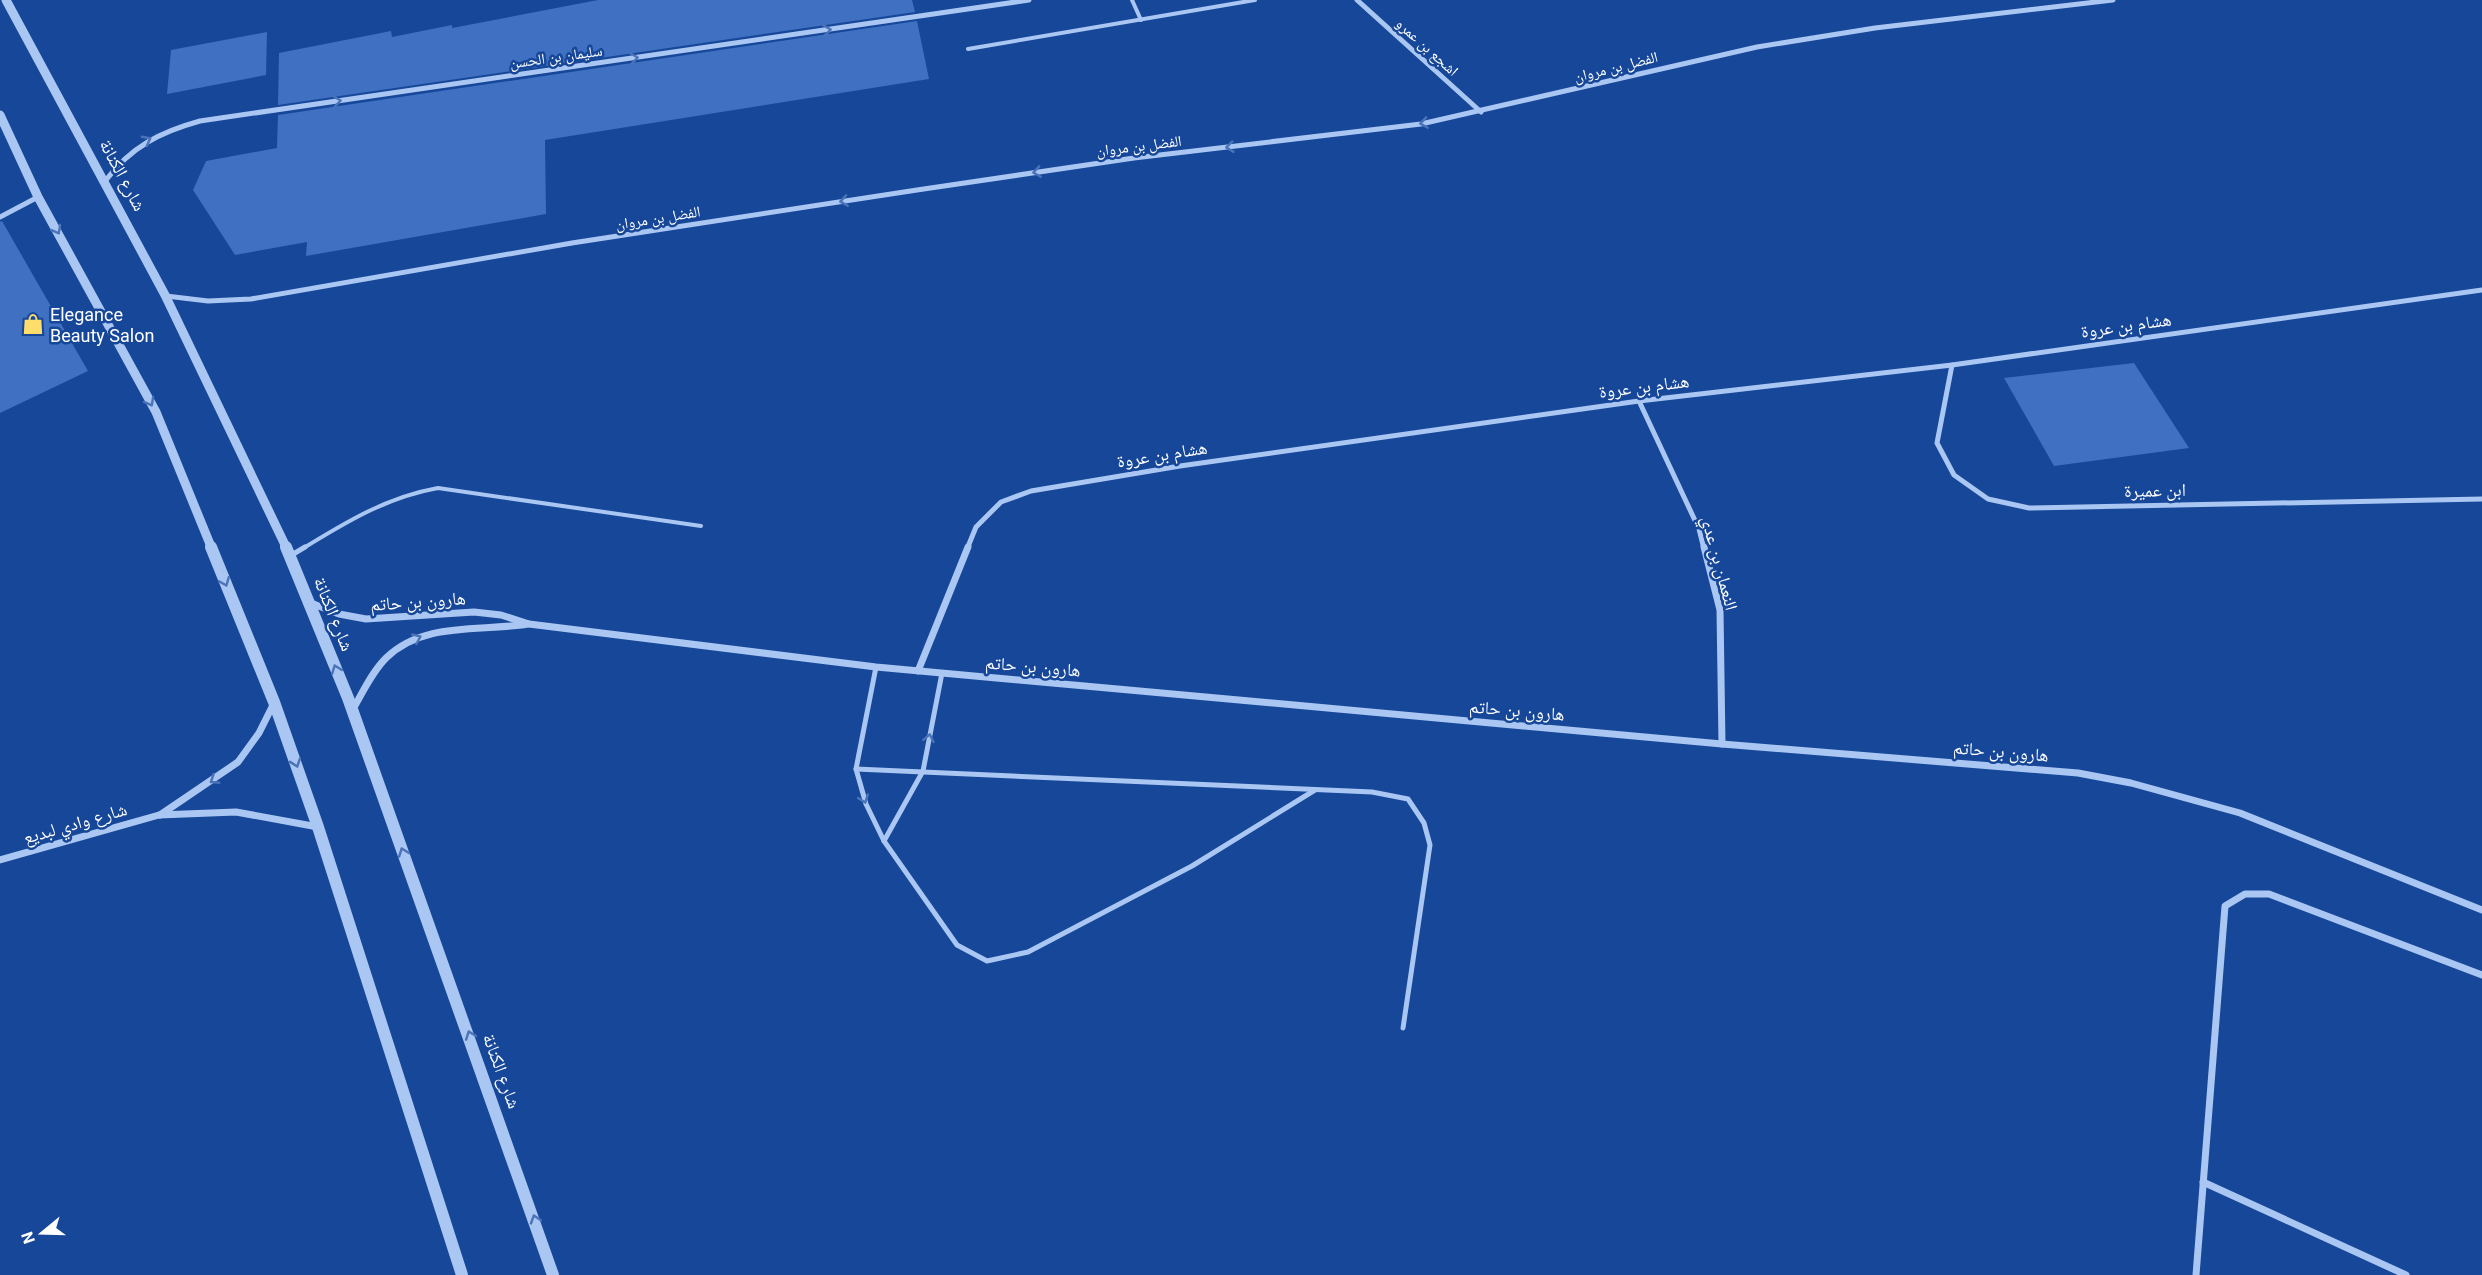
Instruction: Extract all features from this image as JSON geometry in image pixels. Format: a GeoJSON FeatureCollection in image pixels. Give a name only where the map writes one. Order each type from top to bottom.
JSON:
{"type":"FeatureCollection","features":[{"type":"Feature","properties":{"kind":"street","name":"شارع الكنانة"},"geometry":{"type":"LineString","coordinates":[[6,0],[106,180],[166,296],[243,450],[311,603],[518,1169],[553,1275]]}},
{"type":"Feature","properties":{"kind":"street","name":"سليمان بن الحسن"},"geometry":{"type":"LineString","coordinates":[[106,180],[120,160],[141,142],[170,129],[200,121],[1029,0]]}},
{"type":"Feature","properties":{"kind":"street","name":"اشجع بن عمرو"},"geometry":{"type":"LineString","coordinates":[[1357,0],[1481,112]]}},
{"type":"Feature","properties":{"kind":"street","name":"الفضل بن مروان"},"geometry":{"type":"LineString","coordinates":[[166,296],[220,303],[251,299],[572,243],[882,195],[1134,158],[1421,124],[1481,112],[1699,59],[1815,36],[2113,0]]}},
{"type":"Feature","properties":{"kind":"street"},"geometry":{"type":"LineString","coordinates":[[0,114],[38,196],[156,412],[274,702],[318,827],[462,1275]]}},
{"type":"Feature","properties":{"kind":"street"},"geometry":{"type":"LineString","coordinates":[[0,217],[38,196]]}},
{"type":"Feature","properties":{"kind":"street","name":"هشام بن عروة"},"geometry":{"type":"LineString","coordinates":[[918,671],[976,527],[1001,502],[1031,491],[1180,466],[1639,401],[1952,365],[2482,290]]}},
{"type":"Feature","properties":{"kind":"street","name":"ابن عميرة"},"geometry":{"type":"LineString","coordinates":[[1952,365],[1937,442],[1954,475],[1988,499],[2029,508],[2482,499]]}},
{"type":"Feature","properties":{"kind":"street","name":"النعمان بن عدي"},"geometry":{"type":"LineString","coordinates":[[1639,401],[1699,529],[1720,610],[1722,744]]}},
{"type":"Feature","properties":{"kind":"street","name":"هارون بن حاتم"},"geometry":{"type":"LineString","coordinates":[[311,603],[344,618],[364,620],[475,612],[513,617],[529,624],[876,667],[1722,744],[2025,767],[2131,783],[2185,797],[2273,825],[2482,910]]}},
{"type":"Feature","properties":{"kind":"street","name":"هارون بن حاتم"},"geometry":{"type":"LineString","coordinates":[[352,711],[386,658],[420,635],[438,630],[508,629],[529,624]]}},
{"type":"Feature","properties":{"kind":"street","name":"شارع وادي لبديع"},"geometry":{"type":"LineString","coordinates":[[159,815],[238,762],[259,733],[274,702]]}},
{"type":"Feature","properties":{"kind":"street","name":"شارع وادي لبديع"},"geometry":{"type":"LineString","coordinates":[[0,860],[159,815],[236,812],[318,827]]}},
{"type":"Feature","properties":{"kind":"street"},"geometry":{"type":"LineString","coordinates":[[2196,1275],[2225,906],[2236,895],[2254,892],[2269,894],[2482,975]]}},
{"type":"Feature","properties":{"kind":"street"},"geometry":{"type":"LineString","coordinates":[[2203,1182],[2406,1275]]}},
{"type":"Feature","properties":{"kind":"lane"},"geometry":{"type":"LineString","coordinates":[[1132,0],[1141,20]]}},
{"type":"Feature","properties":{"kind":"lane"},"geometry":{"type":"LineString","coordinates":[[968,50],[1255,0]]}},
{"type":"Feature","properties":{"kind":"lane"},"geometry":{"type":"LineString","coordinates":[[290,556],[394,497],[415,490],[438,488],[701,526]]}},
{"type":"Feature","properties":{"kind":"lane"},"geometry":{"type":"LineString","coordinates":[[876,667],[865,711],[856,769],[866,804],[884,842],[957,945],[987,961],[1028,952],[1192,866],[1315,790]]}},
{"type":"Feature","properties":{"kind":"lane"},"geometry":{"type":"LineString","coordinates":[[884,842],[923,771],[942,673]]}},
{"type":"Feature","properties":{"kind":"lane"},"geometry":{"type":"LineString","coordinates":[[856,769],[1372,792],[1408,799],[1424,823],[1430,845],[1403,1028]]}},
{"type":"Feature","properties":{"kind":"building"},"geometry":{"type":"Polygon","coordinates":[[[598,0],[912,0],[915,12],[278,105],[279,53],[391,31],[392,37],[452,25],[452,28],[598,0]]]}},
{"type":"Feature","properties":{"kind":"building"},"geometry":{"type":"Polygon","coordinates":[[[917,21],[929,79],[545,140],[546,214],[306,256],[307,242],[235,255],[193,190],[206,161],[277,148],[278,115],[917,21]]]}},
{"type":"Feature","properties":{"kind":"building"},"geometry":{"type":"Polygon","coordinates":[[[267,32],[266,75],[167,94],[171,50],[267,32]]]}},
{"type":"Feature","properties":{"kind":"building"},"geometry":{"type":"Polygon","coordinates":[[[2,221],[88,371],[0,413],[0,222],[2,221]]]}},
{"type":"Feature","properties":{"kind":"building"},"geometry":{"type":"Polygon","coordinates":[[[2134,363],[2189,448],[2054,466],[2004,378],[2134,363]]]}},
{"type":"Feature","properties":{"kind":"place","name":"Elegance Beauty Salon"},"geometry":{"type":"Point","coordinates":[33,324]}}]}
